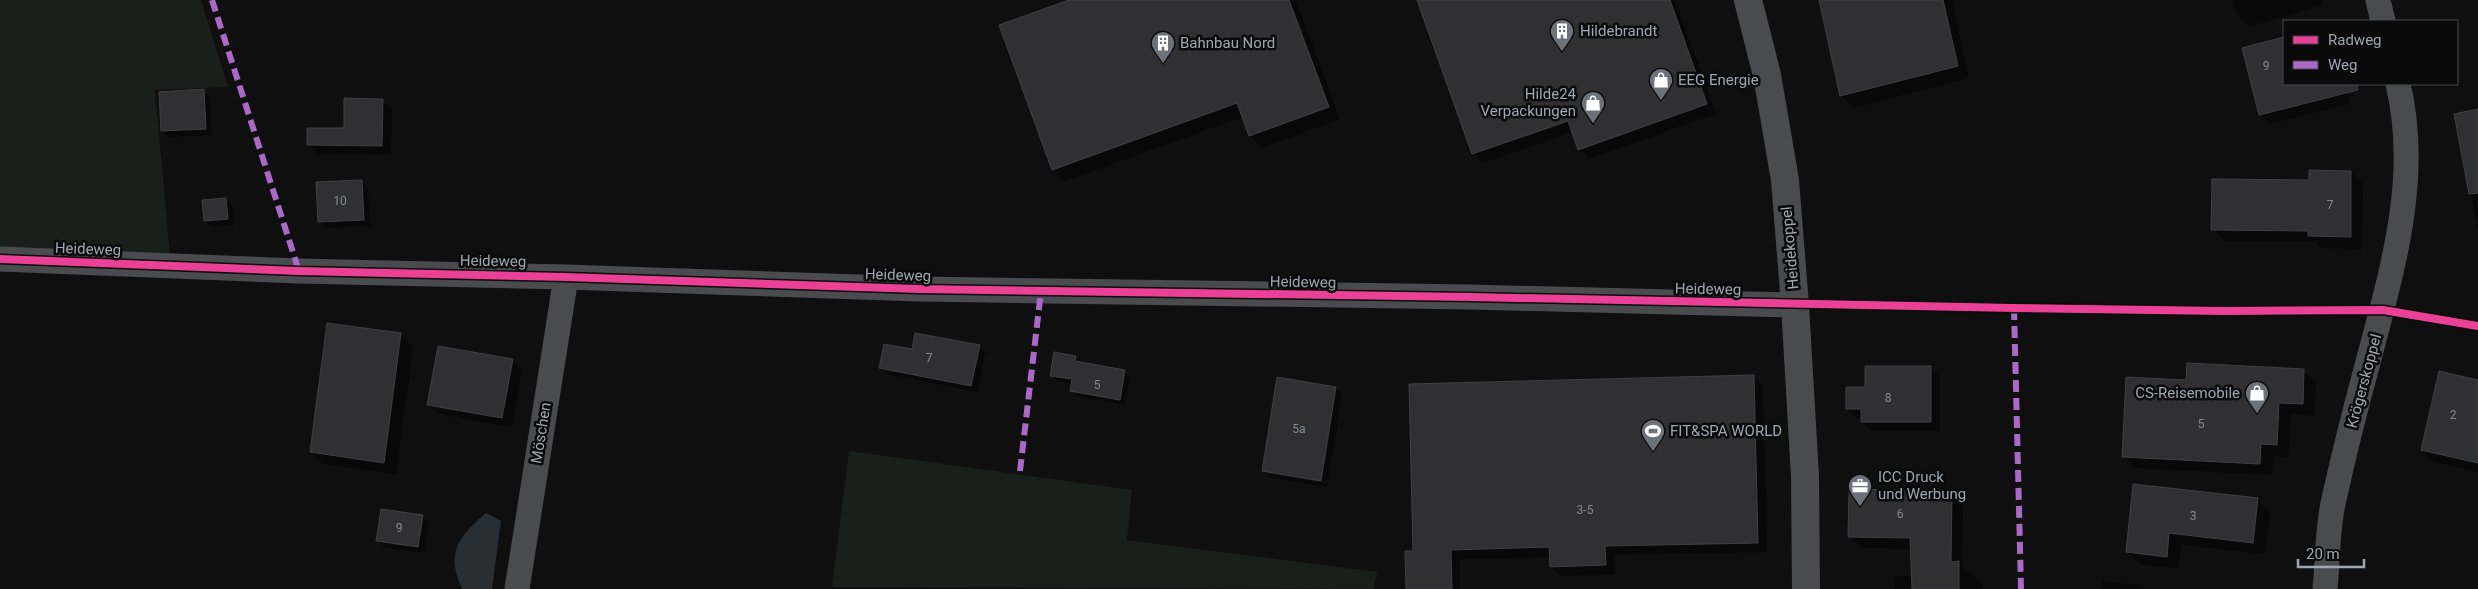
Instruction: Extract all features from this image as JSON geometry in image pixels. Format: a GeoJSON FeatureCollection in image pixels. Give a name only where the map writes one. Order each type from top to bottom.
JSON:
{"type":"FeatureCollection","features":[{"type":"Feature","properties":{"kind":"street","name":"Heidekoppel"},"geometry":{"type":"LineString","coordinates":[[1748,0],[1767,75],[1784,180],[1795,305],[1805,476],[1806,589]]}},
{"type":"Feature","properties":{"kind":"street"},"geometry":{"type":"LineString","coordinates":[[2378,0],[2383,20]]}},
{"type":"Feature","properties":{"kind":"street","name":"Krögerskoppel"},"geometry":{"type":"LineString","coordinates":[[2325,589],[2333,501],[2383,310],[2405,207],[2407,152],[2404,106],[2398,85]]}},
{"type":"Feature","properties":{"kind":"street","name":"Heideweg"},"geometry":{"type":"LineString","coordinates":[[0,259],[299,271],[566,277],[920,290],[1470,297],[1795,305]]}},
{"type":"Feature","properties":{"kind":"street","name":"Möschen"},"geometry":{"type":"LineString","coordinates":[[517,589],[566,277]]}},
{"type":"Feature","properties":{"kind":"shaded area"},"geometry":{"type":"Polygon","coordinates":[[[0,0],[201,0],[228,87],[155,90],[170,255],[0,247],[0,0]]]}},
{"type":"Feature","properties":{"kind":"shaded area"},"geometry":{"type":"Polygon","coordinates":[[[849,451],[1132,490],[1127,540],[1377,572],[1374,589],[832,587],[849,451]]]}},
{"type":"Feature","properties":{"kind":"shaded area"},"geometry":{"type":"Polygon","coordinates":[[[486,513],[501,521],[492,589],[462,589],[457,576],[455,555],[462,537],[486,513]]]}},
{"type":"Feature","properties":{"kind":"building","name":"Bahnbau Nord"},"geometry":{"type":"Polygon","coordinates":[[[1069,0],[1289,0],[1329,107],[1249,136],[1237,103],[1052,170],[999,25],[1069,0]]]}},
{"type":"Feature","properties":{"kind":"building","name":"Hildebrandt"},"geometry":{"type":"Polygon","coordinates":[[[1417,0],[1670,0],[1707,104],[1578,150],[1568,121],[1472,154],[1417,0]]]}},
{"type":"Feature","properties":{"kind":"building"},"geometry":{"type":"Polygon","coordinates":[[[1819,0],[1943,0],[1958,66],[1840,96],[1819,0]]]}},
{"type":"Feature","properties":{"kind":"building"},"geometry":{"type":"Polygon","coordinates":[[[2283,37],[2283,85],[2357,85],[2358,90],[2259,115],[2242,48],[2283,37]]]}},
{"type":"Feature","properties":{"kind":"building"},"geometry":{"type":"Polygon","coordinates":[[[204,89],[206,129],[161,131],[159,92],[204,89]]]}},
{"type":"Feature","properties":{"kind":"building"},"geometry":{"type":"Polygon","coordinates":[[[344,98],[383,99],[382,146],[307,145],[307,128],[344,128],[344,98]]]}},
{"type":"Feature","properties":{"kind":"building"},"geometry":{"type":"Polygon","coordinates":[[[2478,109],[2478,193],[2469,194],[2454,114],[2478,109]]]}},
{"type":"Feature","properties":{"kind":"building"},"geometry":{"type":"Polygon","coordinates":[[[2309,170],[2351,171],[2351,237],[2308,236],[2308,231],[2211,230],[2212,179],[2309,180],[2309,170]]]}},
{"type":"Feature","properties":{"kind":"building"},"geometry":{"type":"Polygon","coordinates":[[[362,180],[364,220],[318,222],[316,182],[362,180]]]}},
{"type":"Feature","properties":{"kind":"building"},"geometry":{"type":"Polygon","coordinates":[[[226,198],[228,219],[204,221],[202,200],[226,198]]]}},
{"type":"Feature","properties":{"kind":"building"},"geometry":{"type":"Polygon","coordinates":[[[327,323],[401,333],[384,463],[310,452],[327,323]]]}},
{"type":"Feature","properties":{"kind":"building"},"geometry":{"type":"Polygon","coordinates":[[[915,333],[980,345],[971,386],[879,368],[884,344],[912,349],[915,333]]]}},
{"type":"Feature","properties":{"kind":"building"},"geometry":{"type":"Polygon","coordinates":[[[438,346],[513,359],[502,418],[427,405],[438,346]]]}},
{"type":"Feature","properties":{"kind":"building"},"geometry":{"type":"Polygon","coordinates":[[[1054,352],[1076,356],[1075,361],[1125,370],[1120,400],[1070,391],[1072,379],[1050,376],[1054,352]]]}},
{"type":"Feature","properties":{"kind":"building"},"geometry":{"type":"Polygon","coordinates":[[[2187,363],[2304,369],[2303,404],[2279,403],[2277,445],[2261,444],[2260,464],[2122,457],[2126,377],[2186,380],[2187,363]]]}},
{"type":"Feature","properties":{"kind":"building"},"geometry":{"type":"Polygon","coordinates":[[[1865,366],[1931,366],[1931,422],[1861,422],[1861,409],[1846,409],[1846,387],[1865,387],[1865,366]]]}},
{"type":"Feature","properties":{"kind":"building"},"geometry":{"type":"Polygon","coordinates":[[[2439,371],[2478,380],[2478,463],[2421,450],[2439,371]]]}},
{"type":"Feature","properties":{"kind":"building"},"geometry":{"type":"Polygon","coordinates":[[[1754,375],[1758,543],[1605,546],[1606,565],[1550,567],[1549,547],[1451,550],[1452,589],[1406,589],[1405,551],[1413,551],[1409,384],[1754,375]]]}},
{"type":"Feature","properties":{"kind":"building"},"geometry":{"type":"Polygon","coordinates":[[[1277,377],[1336,387],[1321,481],[1262,471],[1277,377]]]}},
{"type":"Feature","properties":{"kind":"building"},"geometry":{"type":"Polygon","coordinates":[[[2133,484],[2258,498],[2253,543],[2169,533],[2167,557],[2126,552],[2133,484]]]}},
{"type":"Feature","properties":{"kind":"building"},"geometry":{"type":"Polygon","coordinates":[[[1849,489],[1952,491],[1951,562],[1959,561],[1959,589],[1912,589],[1910,538],[1848,537],[1849,489]]]}},
{"type":"Feature","properties":{"kind":"building"},"geometry":{"type":"Polygon","coordinates":[[[381,509],[423,515],[418,547],[376,541],[381,509]]]}},
{"type":"Feature","properties":{"kind":"marked path"},"geometry":{"type":"LineString","coordinates":[[212,0],[299,271]]}},
{"type":"Feature","properties":{"kind":"marked path"},"geometry":{"type":"LineString","coordinates":[[1020,471],[1041,291]]}},
{"type":"Feature","properties":{"kind":"marked path"},"geometry":{"type":"LineString","coordinates":[[2014,308],[2021,589]]}},
{"type":"Feature","properties":{"kind":"cycle path"},"geometry":{"type":"LineString","coordinates":[[0,259],[299,271],[566,277],[919,289],[2223,311],[2383,310],[2478,326]]}},
{"type":"Feature","properties":{"kind":"place","name":"Hildebrandt"},"geometry":{"type":"Point","coordinates":[1562,52]}},
{"type":"Feature","properties":{"kind":"place","name":"Bahnbau Nord"},"geometry":{"type":"Point","coordinates":[1163,64]}},
{"type":"Feature","properties":{"kind":"place","name":"EEG Energie"},"geometry":{"type":"Point","coordinates":[1661,101]}},
{"type":"Feature","properties":{"kind":"place","name":"Hilde24 Verpackungen"},"geometry":{"type":"Point","coordinates":[1593,124]}},
{"type":"Feature","properties":{"kind":"place","name":"CS-Reisemobile"},"geometry":{"type":"Point","coordinates":[2257,414]}},
{"type":"Feature","properties":{"kind":"place","name":"FIT&SPA WORLD"},"geometry":{"type":"Point","coordinates":[1653,452]}},
{"type":"Feature","properties":{"kind":"place","name":"ICC Druck und Werbung"},"geometry":{"type":"Point","coordinates":[1860,507]}}]}
